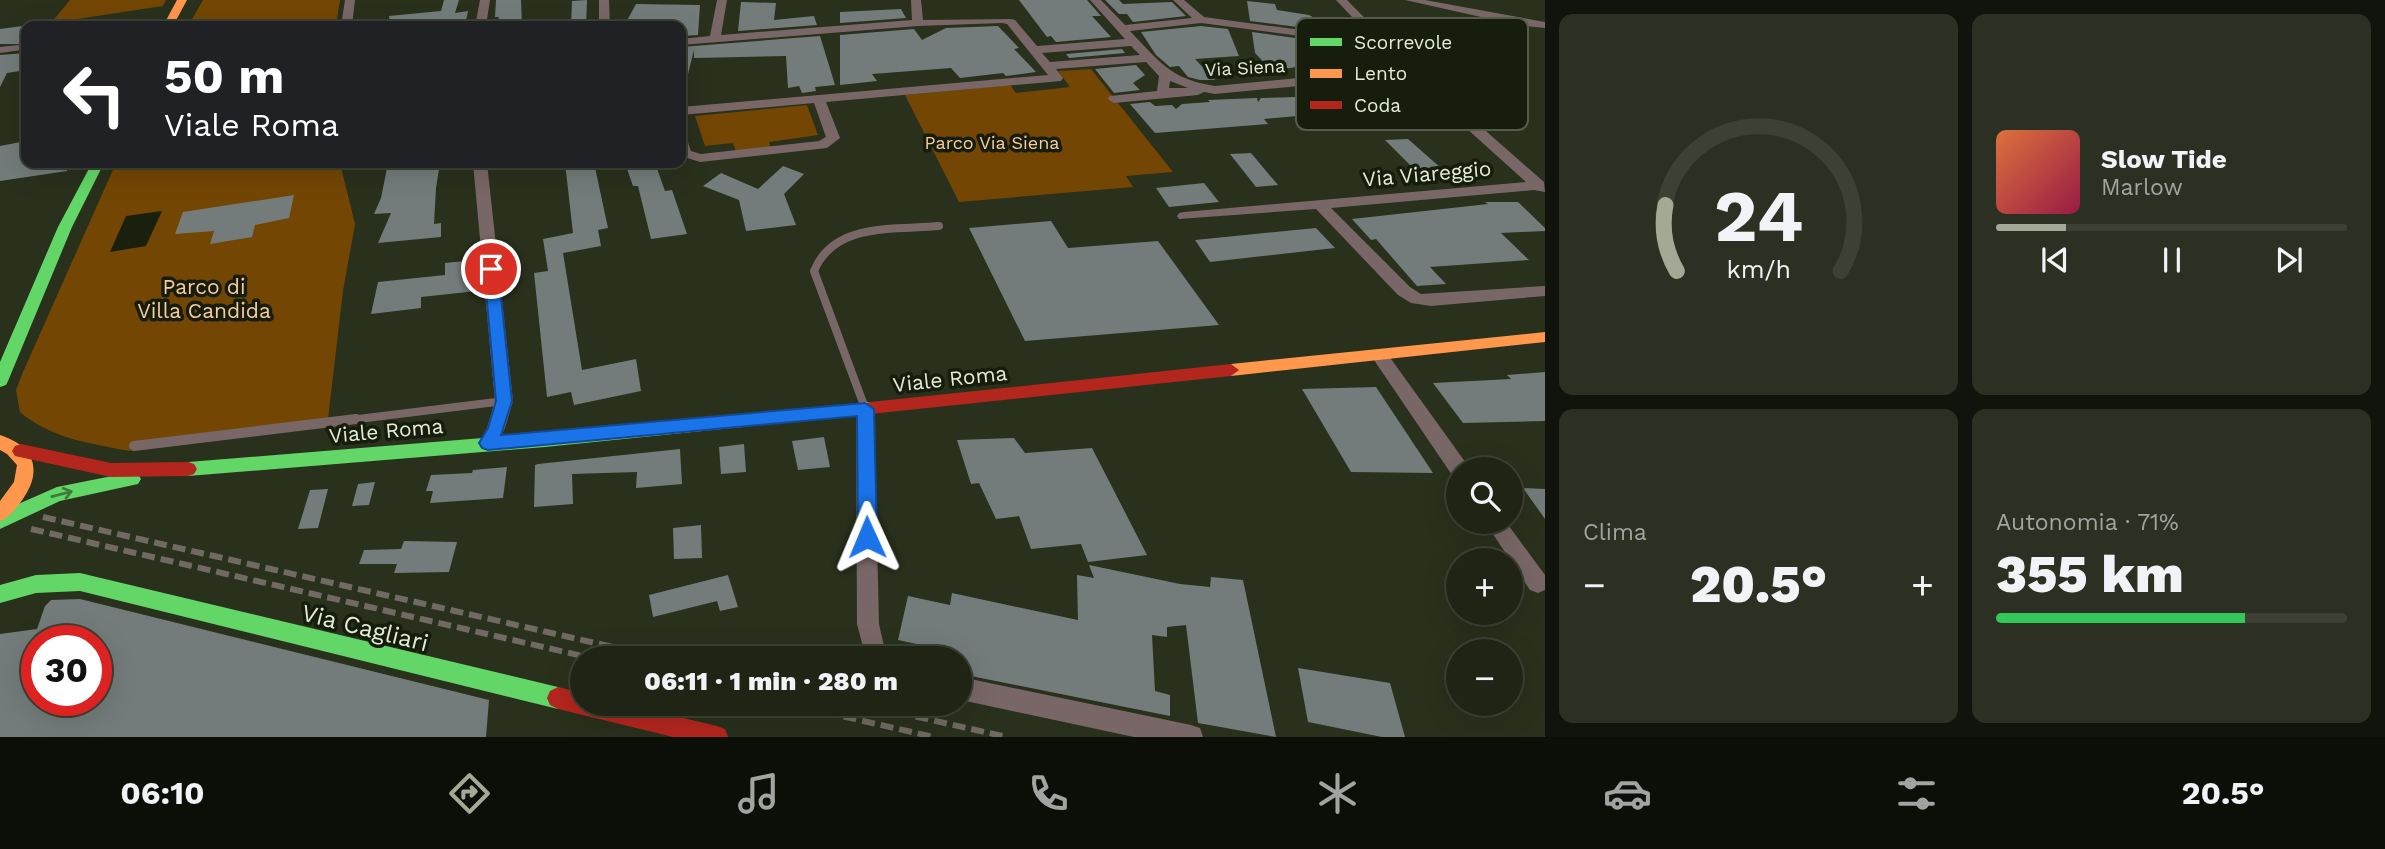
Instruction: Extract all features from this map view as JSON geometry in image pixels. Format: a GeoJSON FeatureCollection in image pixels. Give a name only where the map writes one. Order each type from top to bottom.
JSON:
{"type":"FeatureCollection","features":[{"type":"Feature","properties":{"kind":"main road"},"geometry":{"type":"LineString","coordinates":[[171,21],[182,0]]}},
{"type":"Feature","properties":{"kind":"main road"},"geometry":{"type":"LineString","coordinates":[[0,381],[65,227],[95,168]]}},
{"type":"Feature","properties":{"kind":"main road","name":"Viale Roma"},"geometry":{"type":"LineString","coordinates":[[8,443],[111,470],[191,469],[865,409],[1545,337]]}},
{"type":"Feature","properties":{"kind":"main road","name":"Viale Roma"},"geometry":{"type":"LineString","coordinates":[[0,513],[17,495],[27,470],[26,459],[8,443]]}},
{"type":"Feature","properties":{"kind":"main road","name":"Viale Roma"},"geometry":{"type":"LineString","coordinates":[[0,520],[57,494],[191,469]]}},
{"type":"Feature","properties":{"kind":"main road","name":"Via Cagliari"},"geometry":{"type":"LineString","coordinates":[[0,594],[36,583],[80,582],[718,737]]}},
{"type":"Feature","properties":{"kind":"street"},"geometry":{"type":"LineString","coordinates":[[348,21],[350,0]]}},
{"type":"Feature","properties":{"kind":"street"},"geometry":{"type":"LineString","coordinates":[[482,21],[485,0]]}},
{"type":"Feature","properties":{"kind":"street"},"geometry":{"type":"LineString","coordinates":[[604,0],[605,21]]}},
{"type":"Feature","properties":{"kind":"street"},"geometry":{"type":"LineString","coordinates":[[715,40],[722,0]]}},
{"type":"Feature","properties":{"kind":"street"},"geometry":{"type":"LineString","coordinates":[[916,0],[918,23]]}},
{"type":"Feature","properties":{"kind":"street","name":"Via Siena"},"geometry":{"type":"LineString","coordinates":[[1095,0],[1165,75],[1196,87],[1216,90],[1296,82]]}},
{"type":"Feature","properties":{"kind":"street"},"geometry":{"type":"LineString","coordinates":[[1178,0],[1200,20]]}},
{"type":"Feature","properties":{"kind":"street"},"geometry":{"type":"LineString","coordinates":[[1341,0],[1358,18]]}},
{"type":"Feature","properties":{"kind":"street"},"geometry":{"type":"LineString","coordinates":[[1410,0],[1499,18]]}},
{"type":"Feature","properties":{"kind":"street"},"geometry":{"type":"LineString","coordinates":[[1453,8],[1477,0]]}},
{"type":"Feature","properties":{"kind":"street"},"geometry":{"type":"LineString","coordinates":[[1122,29],[1200,20]]}},
{"type":"Feature","properties":{"kind":"street","name":"Via Siena"},"geometry":{"type":"LineString","coordinates":[[1200,20],[1296,32]]}},
{"type":"Feature","properties":{"kind":"street"},"geometry":{"type":"LineString","coordinates":[[686,42],[918,23],[1011,22],[1057,78],[686,111]]}},
{"type":"Feature","properties":{"kind":"street"},"geometry":{"type":"LineString","coordinates":[[0,50],[18,48]]}},
{"type":"Feature","properties":{"kind":"street"},"geometry":{"type":"LineString","coordinates":[[1042,58],[1141,50]]}},
{"type":"Feature","properties":{"kind":"street"},"geometry":{"type":"LineString","coordinates":[[1042,58],[1141,50]]}},
{"type":"Feature","properties":{"kind":"street"},"geometry":{"type":"LineString","coordinates":[[1165,75],[1163,90],[1171,93]]}},
{"type":"Feature","properties":{"kind":"street"},"geometry":{"type":"LineString","coordinates":[[1114,99],[1216,90]]}},
{"type":"Feature","properties":{"kind":"street"},"geometry":{"type":"LineString","coordinates":[[686,153],[700,158],[822,145],[833,138],[819,99]]}},
{"type":"Feature","properties":{"kind":"street"},"geometry":{"type":"LineString","coordinates":[[1477,130],[1542,188]]}},
{"type":"Feature","properties":{"kind":"street"},"geometry":{"type":"LineString","coordinates":[[481,168],[504,401],[496,428],[488,443]]}},
{"type":"Feature","properties":{"kind":"street","name":"Via Viareggio"},"geometry":{"type":"LineString","coordinates":[[1184,216],[1542,188]]}},
{"type":"Feature","properties":{"kind":"street"},"geometry":{"type":"LineString","coordinates":[[1319,204],[1404,291],[1417,299],[1431,301],[1545,291]]}},
{"type":"Feature","properties":{"kind":"street"},"geometry":{"type":"LineString","coordinates":[[1380,356],[1451,457]]}},
{"type":"Feature","properties":{"kind":"street"},"geometry":{"type":"LineString","coordinates":[[865,409],[868,624],[873,646]]}},
{"type":"Feature","properties":{"kind":"street"},"geometry":{"type":"LineString","coordinates":[[1503,534],[1538,583]]}},
{"type":"Feature","properties":{"kind":"street"},"geometry":{"type":"LineString","coordinates":[[972,690],[1191,737]]}},
{"type":"Feature","properties":{"kind":"lane"},"geometry":{"type":"LineString","coordinates":[[865,409],[814,271],[818,260],[842,238],[855,233],[939,226]]}},
{"type":"Feature","properties":{"kind":"lane"},"geometry":{"type":"LineString","coordinates":[[134,446],[504,401]]}},
{"type":"Feature","properties":{"kind":"green space"},"geometry":{"type":"Polygon","coordinates":[[[70,0],[166,0],[163,6],[53,21],[70,0]]]}},
{"type":"Feature","properties":{"kind":"green space"},"geometry":{"type":"Polygon","coordinates":[[[203,0],[340,0],[337,21],[191,21],[203,0]]]}},
{"type":"Feature","properties":{"kind":"green space","name":"Parco Via Siena"},"geometry":{"type":"Polygon","coordinates":[[[1091,69],[1173,172],[1126,176],[1133,187],[959,202],[905,95],[1010,85],[1016,93],[1070,87],[1058,71],[1091,69]]]}},
{"type":"Feature","properties":{"kind":"green space"},"geometry":{"type":"Polygon","coordinates":[[[807,105],[818,135],[769,142],[771,148],[736,152],[733,143],[705,146],[695,116],[807,105]]]}},
{"type":"Feature","properties":{"kind":"green space","name":"Parco di Villa Candida"},"geometry":{"type":"Polygon","coordinates":[[[114,168],[341,168],[355,224],[343,291],[328,419],[134,444],[130,451],[58,434],[32,421],[20,412],[16,390],[114,168]]]}},
{"type":"Feature","properties":{"kind":"shaded area"},"geometry":{"type":"Polygon","coordinates":[[[162,211],[146,246],[110,252],[126,216],[162,211]]]}},
{"type":"Feature","properties":{"kind":"building"},"geometry":{"type":"Polygon","coordinates":[[[444,0],[459,0],[455,13],[468,11],[466,21],[390,21],[389,16],[441,11],[444,0]]]}},
{"type":"Feature","properties":{"kind":"building"},"geometry":{"type":"Polygon","coordinates":[[[496,0],[521,0],[522,21],[498,21],[499,17],[495,17],[496,0]]]}},
{"type":"Feature","properties":{"kind":"building"},"geometry":{"type":"Polygon","coordinates":[[[587,0],[586,21],[571,21],[572,1],[587,0]]]}},
{"type":"Feature","properties":{"kind":"building"},"geometry":{"type":"Polygon","coordinates":[[[1019,0],[1087,0],[1101,16],[1092,16],[1111,37],[1056,42],[1051,36],[1047,37],[1019,0]]]}},
{"type":"Feature","properties":{"kind":"building"},"geometry":{"type":"Polygon","coordinates":[[[1105,0],[1119,0],[1123,4],[1172,2],[1186,16],[1133,22],[1127,14],[1119,14],[1105,0]]]}},
{"type":"Feature","properties":{"kind":"building"},"geometry":{"type":"Polygon","coordinates":[[[1247,1],[1275,4],[1277,10],[1314,18],[1296,18],[1296,27],[1250,21],[1247,1]]]}},
{"type":"Feature","properties":{"kind":"building"},"geometry":{"type":"Polygon","coordinates":[[[741,2],[776,3],[774,20],[814,16],[817,25],[738,31],[741,2]]]}},
{"type":"Feature","properties":{"kind":"building"},"geometry":{"type":"Polygon","coordinates":[[[636,4],[700,5],[698,35],[686,36],[686,21],[627,21],[636,4]]]}},
{"type":"Feature","properties":{"kind":"building"},"geometry":{"type":"Polygon","coordinates":[[[901,9],[906,18],[840,23],[840,12],[901,9]]]}},
{"type":"Feature","properties":{"kind":"building"},"geometry":{"type":"Polygon","coordinates":[[[21,26],[21,44],[0,44],[0,29],[21,26]]]}},
{"type":"Feature","properties":{"kind":"building"},"geometry":{"type":"Polygon","coordinates":[[[998,26],[1019,48],[1014,49],[1036,72],[960,78],[951,68],[872,74],[877,81],[840,85],[840,35],[914,29],[922,40],[946,28],[998,26]]]}},
{"type":"Feature","properties":{"kind":"building"},"geometry":{"type":"Polygon","coordinates":[[[1201,26],[1228,29],[1239,56],[1195,59],[1215,80],[1188,77],[1179,66],[1170,67],[1156,55],[1141,32],[1201,26]]]}},
{"type":"Feature","properties":{"kind":"building"},"geometry":{"type":"Polygon","coordinates":[[[1252,32],[1296,38],[1296,67],[1272,71],[1255,53],[1252,32]]]}},
{"type":"Feature","properties":{"kind":"building"},"geometry":{"type":"Polygon","coordinates":[[[820,36],[835,85],[815,87],[816,91],[802,93],[799,86],[788,88],[786,56],[694,58],[694,50],[686,82],[686,47],[820,36]]]}},
{"type":"Feature","properties":{"kind":"building"},"geometry":{"type":"Polygon","coordinates":[[[1122,49],[1125,53],[1069,58],[1066,54],[1122,49]]]}},
{"type":"Feature","properties":{"kind":"building"},"geometry":{"type":"Polygon","coordinates":[[[21,53],[21,71],[7,73],[0,87],[0,55],[21,53]]]}},
{"type":"Feature","properties":{"kind":"building"},"geometry":{"type":"Polygon","coordinates":[[[1136,65],[1145,75],[1133,83],[1140,90],[1114,93],[1095,69],[1136,65]]]}},
{"type":"Feature","properties":{"kind":"building"},"geometry":{"type":"Polygon","coordinates":[[[1296,97],[1296,116],[1264,119],[1268,124],[1155,133],[1130,104],[1150,102],[1155,106],[1172,105],[1176,109],[1182,104],[1210,102],[1208,100],[1257,98],[1258,102],[1261,98],[1296,97]]]}},
{"type":"Feature","properties":{"kind":"building"},"geometry":{"type":"Polygon","coordinates":[[[1408,139],[1450,176],[1423,178],[1385,140],[1408,139]]]}},
{"type":"Feature","properties":{"kind":"building"},"geometry":{"type":"Polygon","coordinates":[[[21,142],[21,168],[67,168],[67,171],[0,181],[0,146],[21,142]]]}},
{"type":"Feature","properties":{"kind":"building"},"geometry":{"type":"Polygon","coordinates":[[[1251,153],[1278,185],[1256,187],[1230,154],[1251,153]]]}},
{"type":"Feature","properties":{"kind":"building"},"geometry":{"type":"Polygon","coordinates":[[[783,166],[804,174],[784,194],[796,225],[746,231],[739,200],[703,186],[721,173],[758,189],[783,166]]]}},
{"type":"Feature","properties":{"kind":"building"},"geometry":{"type":"Polygon","coordinates":[[[387,168],[439,168],[434,224],[441,223],[441,237],[378,243],[391,213],[374,214],[381,198],[387,168]]]}},
{"type":"Feature","properties":{"kind":"building"},"geometry":{"type":"Polygon","coordinates":[[[566,168],[595,168],[608,228],[598,230],[601,246],[563,253],[582,370],[636,359],[641,391],[574,405],[571,392],[547,397],[534,273],[548,271],[543,239],[573,233],[566,168]]]}},
{"type":"Feature","properties":{"kind":"building"},"geometry":{"type":"Polygon","coordinates":[[[627,168],[657,168],[665,191],[672,190],[687,234],[651,239],[638,186],[633,186],[627,168]]]}},
{"type":"Feature","properties":{"kind":"building"},"geometry":{"type":"Polygon","coordinates":[[[1204,183],[1219,202],[1169,207],[1156,188],[1204,183]]]}},
{"type":"Feature","properties":{"kind":"building"},"geometry":{"type":"Polygon","coordinates":[[[294,195],[289,218],[255,225],[252,237],[210,244],[214,231],[175,234],[183,212],[294,195]]]}},
{"type":"Feature","properties":{"kind":"building"},"geometry":{"type":"Polygon","coordinates":[[[1485,202],[1518,202],[1545,231],[1501,233],[1529,260],[1430,267],[1446,284],[1417,286],[1376,239],[1371,240],[1352,219],[1488,204],[1485,202]]]}},
{"type":"Feature","properties":{"kind":"building"},"geometry":{"type":"Polygon","coordinates":[[[1051,221],[1068,248],[1158,241],[1219,325],[1025,341],[969,228],[1051,221]]]}},
{"type":"Feature","properties":{"kind":"building"},"geometry":{"type":"Polygon","coordinates":[[[1316,228],[1335,248],[1210,262],[1195,240],[1316,228]]]}},
{"type":"Feature","properties":{"kind":"building"},"geometry":{"type":"Polygon","coordinates":[[[475,260],[477,291],[421,297],[421,308],[371,314],[378,282],[445,275],[445,263],[475,260]]]}},
{"type":"Feature","properties":{"kind":"building"},"geometry":{"type":"Polygon","coordinates":[[[1545,372],[1545,421],[1463,423],[1433,383],[1511,379],[1507,375],[1545,372]]]}},
{"type":"Feature","properties":{"kind":"building"},"geometry":{"type":"Polygon","coordinates":[[[1376,387],[1433,473],[1351,472],[1302,389],[1376,387]]]}},
{"type":"Feature","properties":{"kind":"building"},"geometry":{"type":"Polygon","coordinates":[[[824,437],[830,467],[798,470],[792,441],[824,437]]]}},
{"type":"Feature","properties":{"kind":"building"},"geometry":{"type":"Polygon","coordinates":[[[1014,438],[1025,453],[1092,448],[1147,555],[1088,562],[1081,544],[1031,549],[1019,516],[996,519],[979,483],[971,484],[957,440],[1014,438]]]}},
{"type":"Feature","properties":{"kind":"building"},"geometry":{"type":"Polygon","coordinates":[[[744,444],[746,472],[721,474],[719,447],[744,444]]]}},
{"type":"Feature","properties":{"kind":"building"},"geometry":{"type":"Polygon","coordinates":[[[680,449],[682,484],[636,488],[637,472],[572,474],[573,504],[534,507],[535,465],[680,449]]]}},
{"type":"Feature","properties":{"kind":"building"},"geometry":{"type":"Polygon","coordinates":[[[507,467],[503,498],[430,503],[433,491],[426,491],[431,475],[472,473],[473,470],[507,467]]]}},
{"type":"Feature","properties":{"kind":"building"},"geometry":{"type":"Polygon","coordinates":[[[375,482],[369,505],[352,506],[358,484],[375,482]]]}},
{"type":"Feature","properties":{"kind":"building"},"geometry":{"type":"Polygon","coordinates":[[[1523,488],[1545,489],[1545,519],[1523,488]]]}},
{"type":"Feature","properties":{"kind":"building"},"geometry":{"type":"Polygon","coordinates":[[[328,489],[318,528],[298,529],[310,490],[328,489]]]}},
{"type":"Feature","properties":{"kind":"building"},"geometry":{"type":"Polygon","coordinates":[[[701,525],[702,558],[674,559],[673,528],[701,525]]]}},
{"type":"Feature","properties":{"kind":"building"},"geometry":{"type":"Polygon","coordinates":[[[404,541],[457,542],[449,572],[394,573],[397,564],[359,564],[364,550],[401,549],[404,541]]]}},
{"type":"Feature","properties":{"kind":"building"},"geometry":{"type":"Polygon","coordinates":[[[1089,565],[1180,584],[1210,587],[1211,577],[1243,580],[1276,737],[1198,723],[1186,625],[1167,627],[1167,637],[1152,635],[1155,691],[1170,695],[1170,716],[972,676],[972,646],[926,646],[898,640],[908,596],[950,605],[952,593],[1078,620],[1077,575],[1094,578],[1089,565]]]}},
{"type":"Feature","properties":{"kind":"building"},"geometry":{"type":"Polygon","coordinates":[[[728,575],[738,607],[720,611],[717,601],[653,617],[649,595],[728,575]]]}},
{"type":"Feature","properties":{"kind":"building"},"geometry":{"type":"Polygon","coordinates":[[[80,599],[489,700],[486,737],[0,737],[0,634],[21,631],[21,716],[112,716],[112,625],[38,625],[45,606],[51,600],[80,599]]]}},
{"type":"Feature","properties":{"kind":"building"},"geometry":{"type":"Polygon","coordinates":[[[1298,668],[1390,683],[1405,737],[1382,737],[1308,722],[1298,668]]]}},
{"type":"Feature","properties":{"kind":"railway"},"geometry":{"type":"LineString","coordinates":[[43,517],[608,646]]}},
{"type":"Feature","properties":{"kind":"railway"},"geometry":{"type":"LineString","coordinates":[[31,529],[570,653]]}},
{"type":"Feature","properties":{"kind":"railway"},"geometry":{"type":"LineString","coordinates":[[841,716],[934,737]]}},
{"type":"Feature","properties":{"kind":"railway"},"geometry":{"type":"LineString","coordinates":[[913,716],[1007,737]]}},
{"type":"Feature","properties":{"kind":"traffic: fast"},"geometry":{"type":"LineString","coordinates":[[0,381],[65,227],[95,168]]}},
{"type":"Feature","properties":{"kind":"traffic: fast"},"geometry":{"type":"LineString","coordinates":[[188,469],[545,440],[870,408]]}},
{"type":"Feature","properties":{"kind":"traffic: fast"},"geometry":{"type":"LineString","coordinates":[[0,521],[57,494],[132,479]]}},
{"type":"Feature","properties":{"kind":"traffic: fast"},"geometry":{"type":"LineString","coordinates":[[0,594],[36,584],[80,582],[558,698]]}},
{"type":"Feature","properties":{"kind":"traffic: slow"},"geometry":{"type":"LineString","coordinates":[[171,21],[182,0]]}},
{"type":"Feature","properties":{"kind":"traffic: slow"},"geometry":{"type":"LineString","coordinates":[[1231,370],[1545,337]]}},
{"type":"Feature","properties":{"kind":"traffic: slow"},"geometry":{"type":"LineString","coordinates":[[0,442],[22,457],[26,475],[17,494],[0,513]]}},
{"type":"Feature","properties":{"kind":"traffic: jam"},"geometry":{"type":"LineString","coordinates":[[870,408],[1231,370]]}},
{"type":"Feature","properties":{"kind":"traffic: jam"},"geometry":{"type":"LineString","coordinates":[[21,451],[111,470],[188,469]]}},
{"type":"Feature","properties":{"kind":"traffic: jam"},"geometry":{"type":"LineString","coordinates":[[558,698],[717,737]]}},
{"type":"Feature","properties":{"kind":"route"},"geometry":{"type":"LineString","coordinates":[[491,269],[504,401],[496,428],[488,443],[545,440],[865,409],[867,537]]}}]}
